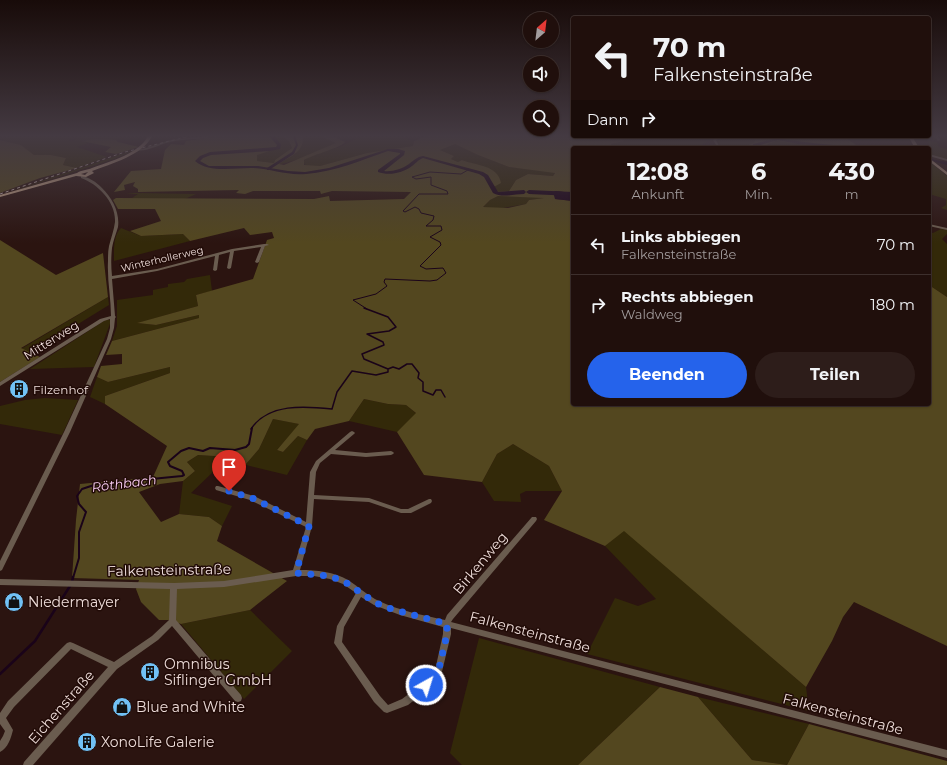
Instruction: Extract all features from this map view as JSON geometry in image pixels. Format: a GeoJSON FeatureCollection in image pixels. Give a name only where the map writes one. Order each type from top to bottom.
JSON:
{"type":"FeatureCollection","features":[{"type":"Feature","properties":{"kind":"main road"},"geometry":{"type":"LineString","coordinates":[[0,196],[91,172]]}},
{"type":"Feature","properties":{"kind":"street"},"geometry":{"type":"LineString","coordinates":[[0,568],[67,432],[109,339],[114,318],[109,252],[116,223],[115,212],[108,196],[86,174]]}},
{"type":"Feature","properties":{"kind":"street"},"geometry":{"type":"LineString","coordinates":[[931,226],[947,230]]}},
{"type":"Feature","properties":{"kind":"street","name":"Winterhollerweg"},"geometry":{"type":"LineString","coordinates":[[110,278],[157,270],[232,250],[265,245],[257,262]]}},
{"type":"Feature","properties":{"kind":"street"},"geometry":{"type":"LineString","coordinates":[[229,268],[232,250]]}},
{"type":"Feature","properties":{"kind":"street","name":"Winterhollerweg"},"geometry":{"type":"LineString","coordinates":[[215,270],[217,254]]}},
{"type":"Feature","properties":{"kind":"street","name":"Mitterweg"},"geometry":{"type":"LineString","coordinates":[[0,384],[102,320],[114,318]]}},
{"type":"Feature","properties":{"kind":"street"},"geometry":{"type":"LineString","coordinates":[[296,573],[309,526],[313,472],[318,462],[352,433]]}},
{"type":"Feature","properties":{"kind":"street"},"geometry":{"type":"LineString","coordinates":[[329,452],[366,455],[391,453]]}},
{"type":"Feature","properties":{"kind":"street"},"geometry":{"type":"LineString","coordinates":[[218,488],[252,498],[309,526]]}},
{"type":"Feature","properties":{"kind":"street"},"geometry":{"type":"LineString","coordinates":[[311,497],[369,500],[401,511],[409,511],[430,501]]}},
{"type":"Feature","properties":{"kind":"street","name":"Birkenweg"},"geometry":{"type":"LineString","coordinates":[[447,624],[450,617],[534,519]]}},
{"type":"Feature","properties":{"kind":"street","name":"Falkensteinstraße"},"geometry":{"type":"LineString","coordinates":[[0,582],[174,586],[224,584],[296,573],[330,576],[345,582],[376,603],[388,608],[947,754]]}},
{"type":"Feature","properties":{"kind":"street"},"geometry":{"type":"LineString","coordinates":[[174,586],[172,621],[238,698]]}},
{"type":"Feature","properties":{"kind":"street"},"geometry":{"type":"LineString","coordinates":[[360,592],[341,626],[338,643],[377,699],[386,709],[405,702],[437,677],[447,634],[447,624]]}},
{"type":"Feature","properties":{"kind":"street","name":"Eichenstraße"},"geometry":{"type":"LineString","coordinates":[[27,765],[114,666],[155,638],[172,621]]}},
{"type":"Feature","properties":{"kind":"street","name":"Eichenstraße"},"geometry":{"type":"LineString","coordinates":[[0,748],[7,738],[9,730],[1,718],[11,704],[70,645],[114,666]]}},
{"type":"Feature","properties":{"kind":"shaded area"},"geometry":{"type":"Polygon","coordinates":[[[0,172],[63,172],[40,178],[0,193],[0,172]]]}},
{"type":"Feature","properties":{"kind":"shaded area"},"geometry":{"type":"Polygon","coordinates":[[[70,172],[74,172],[4,194],[70,172]]]}},
{"type":"Feature","properties":{"kind":"shaded area"},"geometry":{"type":"Polygon","coordinates":[[[130,172],[494,172],[499,177],[501,183],[492,188],[495,192],[509,191],[516,180],[528,174],[553,176],[555,173],[545,172],[571,172],[571,193],[555,191],[555,199],[571,201],[571,406],[931,406],[931,286],[947,297],[947,646],[854,602],[843,617],[832,641],[806,687],[624,531],[605,546],[544,520],[562,491],[549,466],[513,444],[497,454],[482,482],[424,475],[397,432],[416,413],[406,405],[388,404],[364,399],[349,421],[315,429],[307,440],[298,436],[283,452],[277,450],[299,424],[273,419],[259,449],[246,464],[229,457],[198,455],[187,462],[195,471],[183,481],[160,484],[139,492],[161,522],[179,514],[209,517],[222,526],[217,541],[287,581],[250,610],[181,624],[169,620],[159,620],[141,602],[136,589],[139,580],[72,578],[80,484],[153,477],[167,446],[105,404],[105,396],[170,373],[170,367],[108,382],[97,377],[101,366],[122,364],[122,354],[106,355],[112,341],[199,318],[199,315],[156,325],[137,323],[198,306],[196,295],[253,279],[267,240],[274,238],[272,232],[250,235],[244,228],[190,241],[183,234],[141,236],[130,231],[161,221],[155,209],[118,209],[113,200],[116,198],[314,199],[329,196],[330,201],[404,199],[411,192],[332,191],[321,194],[320,191],[253,191],[245,194],[236,193],[239,190],[138,192],[138,189],[133,186],[135,182],[124,185],[125,190],[114,192],[130,172]],[[498,196],[490,200],[483,207],[508,208],[526,204],[529,200],[544,198],[498,196]]]}},
{"type":"Feature","properties":{"kind":"shaded area"},"geometry":{"type":"Polygon","coordinates":[[[479,172],[555,172],[553,176],[528,174],[516,180],[509,191],[495,192],[479,172]]]}},
{"type":"Feature","properties":{"kind":"shaded area"},"geometry":{"type":"Polygon","coordinates":[[[931,172],[942,172],[947,176],[947,210],[941,208],[946,205],[946,199],[931,195],[931,172]]]}},
{"type":"Feature","properties":{"kind":"shaded area"},"geometry":{"type":"Polygon","coordinates":[[[553,192],[571,193],[571,201],[555,199],[553,192]]]}},
{"type":"Feature","properties":{"kind":"shaded area"},"geometry":{"type":"Polygon","coordinates":[[[135,193],[196,194],[185,199],[132,198],[138,194],[126,194],[135,193]]]}},
{"type":"Feature","properties":{"kind":"shaded area"},"geometry":{"type":"Polygon","coordinates":[[[498,196],[545,198],[529,200],[526,204],[497,209],[483,207],[490,200],[498,196]]]}},
{"type":"Feature","properties":{"kind":"shaded area"},"geometry":{"type":"Polygon","coordinates":[[[121,228],[141,236],[183,234],[190,241],[114,261],[115,239],[121,228]]]}},
{"type":"Feature","properties":{"kind":"shaded area"},"geometry":{"type":"Polygon","coordinates":[[[941,229],[947,230],[947,234],[942,239],[947,244],[947,297],[931,286],[931,232],[941,229]]]}},
{"type":"Feature","properties":{"kind":"shaded area"},"geometry":{"type":"Polygon","coordinates":[[[0,240],[56,275],[103,253],[108,297],[21,348],[40,357],[0,382],[0,240]]]}},
{"type":"Feature","properties":{"kind":"shaded area"},"geometry":{"type":"Polygon","coordinates":[[[210,275],[212,291],[196,295],[198,306],[138,323],[156,325],[199,315],[199,318],[112,341],[117,326],[117,300],[153,295],[153,290],[168,287],[168,284],[184,282],[187,279],[210,275]]]}},
{"type":"Feature","properties":{"kind":"shaded area"},"geometry":{"type":"Polygon","coordinates":[[[108,297],[109,305],[31,353],[21,349],[108,297]]]}},
{"type":"Feature","properties":{"kind":"shaded area"},"geometry":{"type":"Polygon","coordinates":[[[107,319],[111,321],[94,367],[30,369],[107,319]]]}},
{"type":"Feature","properties":{"kind":"shaded area"},"geometry":{"type":"Polygon","coordinates":[[[170,367],[170,373],[105,396],[105,404],[90,397],[97,377],[108,382],[170,367]]]}},
{"type":"Feature","properties":{"kind":"shaded area"},"geometry":{"type":"Polygon","coordinates":[[[45,398],[78,400],[62,435],[0,424],[0,406],[25,400],[45,398]]]}},
{"type":"Feature","properties":{"kind":"shaded area"},"geometry":{"type":"Polygon","coordinates":[[[364,399],[388,404],[406,405],[417,414],[397,432],[349,421],[364,399]]]}},
{"type":"Feature","properties":{"kind":"shaded area"},"geometry":{"type":"Polygon","coordinates":[[[273,419],[300,424],[277,450],[283,452],[298,436],[307,440],[287,475],[246,465],[237,476],[213,472],[191,493],[232,506],[222,526],[209,517],[179,514],[183,481],[195,471],[187,462],[198,455],[229,457],[246,464],[259,449],[273,419]]]}},
{"type":"Feature","properties":{"kind":"shaded area"},"geometry":{"type":"Polygon","coordinates":[[[513,444],[549,466],[562,491],[526,491],[520,494],[521,502],[494,501],[482,482],[497,454],[513,444]]]}},
{"type":"Feature","properties":{"kind":"shaded area"},"geometry":{"type":"Polygon","coordinates":[[[624,530],[806,687],[809,711],[587,654],[615,598],[638,606],[656,599],[605,546],[624,530]]]}},
{"type":"Feature","properties":{"kind":"shaded area"},"geometry":{"type":"Polygon","coordinates":[[[250,610],[292,651],[244,699],[181,624],[250,610]]]}},
{"type":"Feature","properties":{"kind":"shaded area"},"geometry":{"type":"Polygon","coordinates":[[[479,638],[660,687],[578,765],[462,765],[450,753],[479,638]]]}},
{"type":"Feature","properties":{"kind":"shaded area"},"geometry":{"type":"Polygon","coordinates":[[[660,687],[698,697],[752,760],[787,765],[578,765],[660,687]]]}},
{"type":"Feature","properties":{"kind":"shaded area"},"geometry":{"type":"Polygon","coordinates":[[[698,697],[809,724],[787,765],[752,760],[698,697]]]}},
{"type":"Feature","properties":{"kind":"shaded area"},"geometry":{"type":"Polygon","coordinates":[[[809,724],[947,761],[947,765],[787,765],[809,724]]]}},
{"type":"Feature","properties":{"kind":"waterway"},"geometry":{"type":"LineString","coordinates":[[286,172],[305,173],[313,172]]}},
{"type":"Feature","properties":{"kind":"waterway"},"geometry":{"type":"LineString","coordinates":[[383,172],[392,172]]}},
{"type":"Feature","properties":{"kind":"waterway","name":"Röthbach"},"geometry":{"type":"LineString","coordinates":[[367,309],[353,300],[376,294],[387,286],[384,282],[385,279],[430,281],[437,280],[446,273],[443,268],[426,269],[420,266],[441,245],[440,242],[430,237],[442,230],[441,226],[426,226],[433,220],[434,216],[421,213],[419,209],[415,207],[405,212],[403,211],[419,194],[448,194],[447,191],[431,185],[431,177],[416,179],[412,177],[430,172],[461,174],[465,172]]}},
{"type":"Feature","properties":{"kind":"waterway"},"geometry":{"type":"LineString","coordinates":[[476,172],[486,176],[496,193],[503,194],[524,192]]}},
{"type":"Feature","properties":{"kind":"waterway"},"geometry":{"type":"LineString","coordinates":[[529,192],[571,194]]}},
{"type":"Feature","properties":{"kind":"waterway","name":"Röthbach"},"geometry":{"type":"LineString","coordinates":[[364,308],[388,317],[396,327],[389,331],[367,334],[383,342],[384,345],[362,354],[364,359],[388,369]]}},
{"type":"Feature","properties":{"kind":"waterway"},"geometry":{"type":"LineString","coordinates":[[388,369],[393,367],[399,369],[407,364],[412,364],[419,373],[418,378],[423,382],[423,391],[433,395],[436,390],[441,390],[445,397]]}},
{"type":"Feature","properties":{"kind":"waterway","name":"Röthbach"},"geometry":{"type":"LineString","coordinates":[[251,429],[267,414],[277,410],[299,407],[332,409],[337,392],[352,371],[376,375],[388,372],[388,369]]}},
{"type":"Feature","properties":{"kind":"waterway","name":"Röthbach"},"geometry":{"type":"LineString","coordinates":[[73,578],[79,558],[79,532],[86,512],[79,504],[77,496],[82,489],[100,483],[104,488],[121,482],[182,476],[184,475],[182,471],[170,466],[168,462],[181,451],[189,448],[203,451],[210,448],[235,450],[246,447],[249,444],[252,428]]}},
{"type":"Feature","properties":{"kind":"waterway","name":"Röthbach"},"geometry":{"type":"LineString","coordinates":[[72,582],[73,577]]}},
{"type":"Feature","properties":{"kind":"waterway","name":"Röthbach"},"geometry":{"type":"LineString","coordinates":[[0,674],[35,641],[70,586]]}},
{"type":"Feature","properties":{"kind":"railway"},"geometry":{"type":"LineString","coordinates":[[0,194],[66,172]]}},
{"type":"Feature","properties":{"kind":"place","name":"Filzenhof"},"geometry":{"type":"Point","coordinates":[19,389]}},
{"type":"Feature","properties":{"kind":"place","name":"Niedermayer"},"geometry":{"type":"Point","coordinates":[14,602]}},
{"type":"Feature","properties":{"kind":"place","name":"Omnibus Siflinger GmbH"},"geometry":{"type":"Point","coordinates":[150,672]}},
{"type":"Feature","properties":{"kind":"place","name":"Blue and White"},"geometry":{"type":"Point","coordinates":[122,707]}},
{"type":"Feature","properties":{"kind":"place","name":"XonoLife Galerie"},"geometry":{"type":"Point","coordinates":[87,742]}},
{"type":"Feature","properties":{"kind":"route"},"geometry":{"type":"LineString","coordinates":[[229,491],[252,498],[309,526],[296,573],[314,573],[330,576],[345,582],[376,603],[388,608],[447,624],[447,634],[437,677],[426,685]]}}]}
